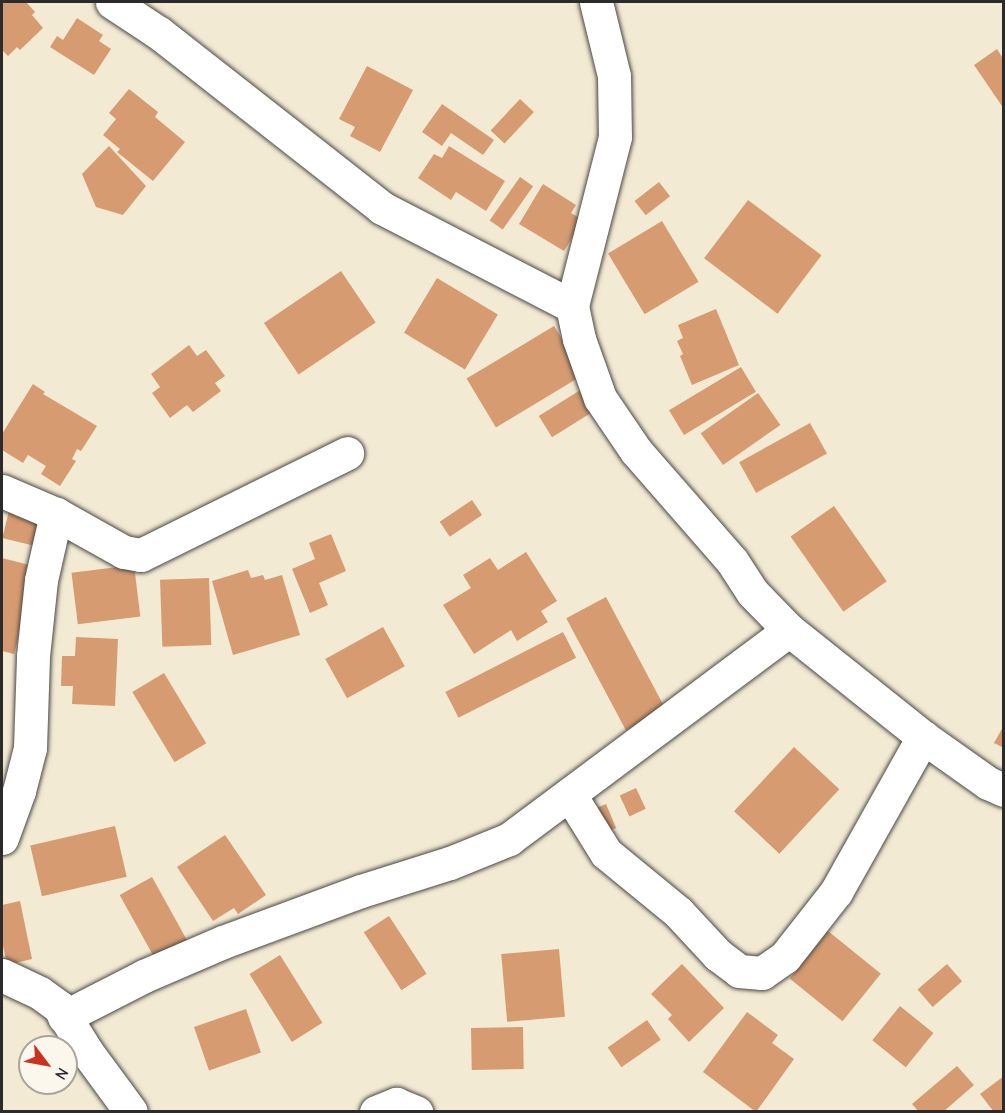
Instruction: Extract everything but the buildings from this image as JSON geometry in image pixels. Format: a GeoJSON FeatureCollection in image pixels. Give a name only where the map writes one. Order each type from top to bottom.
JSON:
{"type":"FeatureCollection","features":[{"type":"Feature","properties":{"kind":"street"},"geometry":{"type":"LineString","coordinates":[[112,2],[159,33],[382,208],[572,306]]}},
{"type":"Feature","properties":{"kind":"street"},"geometry":{"type":"LineString","coordinates":[[596,2],[614,76],[615,137],[572,306],[579,339],[600,398],[636,451],[732,561],[752,592],[789,630],[923,737],[988,783],[1004,790]]}},
{"type":"Feature","properties":{"kind":"street"},"geometry":{"type":"LineString","coordinates":[[2,491],[56,514],[124,552],[141,555],[347,453]]}},
{"type":"Feature","properties":{"kind":"street"},"geometry":{"type":"LineString","coordinates":[[2,838],[19,791],[30,748],[33,656],[41,580],[56,514]]}},
{"type":"Feature","properties":{"kind":"street"},"geometry":{"type":"LineString","coordinates":[[64,1017],[144,976],[223,942],[487,848],[526,828],[789,630]]}},
{"type":"Feature","properties":{"kind":"street"},"geometry":{"type":"LineString","coordinates":[[570,795],[606,853],[678,912],[718,955],[739,971],[762,973],[785,957],[836,892],[923,737]]}},
{"type":"Feature","properties":{"kind":"street"},"geometry":{"type":"LineString","coordinates":[[2,975],[40,993],[58,1007],[131,1112]]}},
{"type":"Feature","properties":{"kind":"street"},"geometry":{"type":"LineString","coordinates":[[376,1112],[396,1104],[416,1112]]}}]}
